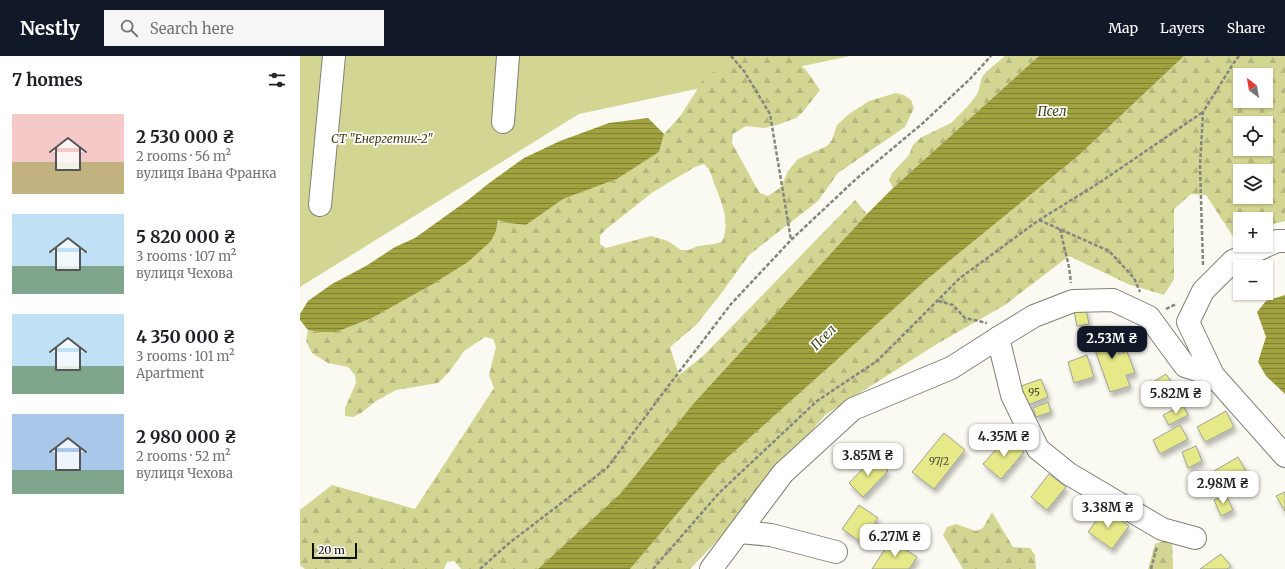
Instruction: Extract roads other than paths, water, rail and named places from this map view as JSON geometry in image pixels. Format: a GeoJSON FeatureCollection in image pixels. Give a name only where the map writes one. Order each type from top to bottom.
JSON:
{"type":"FeatureCollection","features":[{"type":"Feature","properties":{"kind":"street"},"geometry":{"type":"LineString","coordinates":[[320,205],[334,56]]}},
{"type":"Feature","properties":{"kind":"street"},"geometry":{"type":"LineString","coordinates":[[503,122],[508,56]]}},
{"type":"Feature","properties":{"kind":"street"},"geometry":{"type":"LineString","coordinates":[[1285,242],[1277,241],[1233,261],[1203,291],[1188,322],[1213,375],[1285,456]]}},
{"type":"Feature","properties":{"kind":"street"},"geometry":{"type":"LineString","coordinates":[[711,569],[783,473],[853,409],[951,368],[1034,316],[1073,301],[1113,300],[1149,317],[1185,366],[1213,375]]}},
{"type":"Feature","properties":{"kind":"street"},"geometry":{"type":"LineString","coordinates":[[998,338],[1012,395],[1038,449],[1069,474],[1162,529],[1196,538]]}},
{"type":"Feature","properties":{"kind":"street"},"geometry":{"type":"LineString","coordinates":[[740,532],[771,535],[836,552]]}},
{"type":"Feature","properties":{"kind":"water","name":"Псел"},"geometry":{"type":"Polygon","coordinates":[[[1039,56],[1184,56],[1078,156],[925,281],[718,466],[630,569],[538,569],[621,493],[694,403],[867,214],[893,188],[1039,56]]]}},
{"type":"Feature","properties":{"kind":"water"},"geometry":{"type":"Polygon","coordinates":[[[648,118],[664,134],[659,152],[617,179],[563,199],[526,225],[498,220],[496,231],[491,241],[468,262],[433,284],[372,318],[336,332],[319,332],[308,330],[300,320],[300,314],[308,301],[332,284],[366,266],[395,247],[415,238],[524,158],[560,141],[609,123],[648,118]]]}},
{"type":"Feature","properties":{"kind":"water"},"geometry":{"type":"Polygon","coordinates":[[[1285,295],[1285,394],[1266,376],[1258,362],[1266,337],[1257,312],[1266,301],[1285,295]]]}},
{"type":"Feature","properties":{"kind":"park label","name":"СТ \"Енергетик-2\""},"geometry":{"type":"Point","coordinates":[382,139]}}]}
